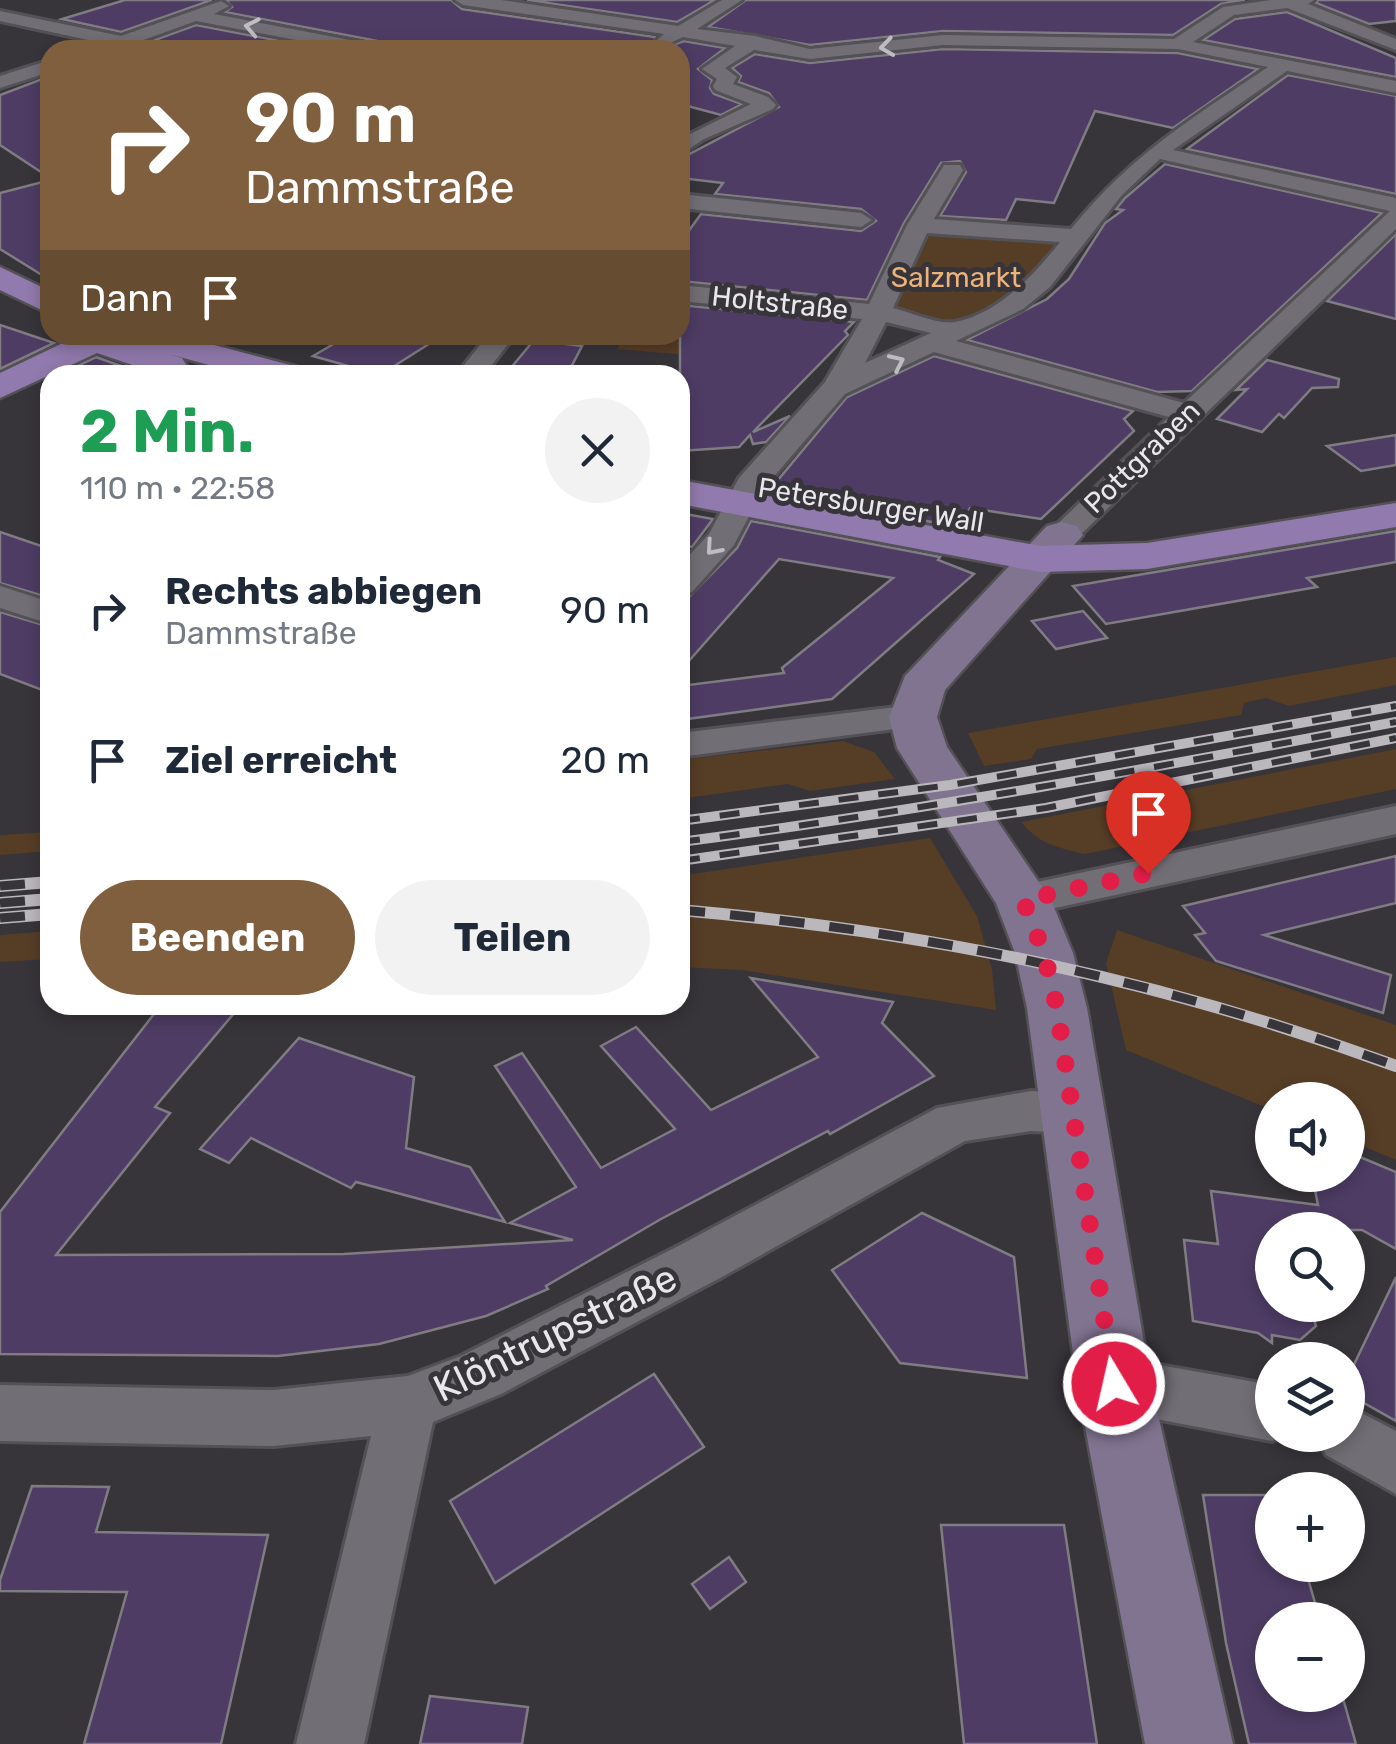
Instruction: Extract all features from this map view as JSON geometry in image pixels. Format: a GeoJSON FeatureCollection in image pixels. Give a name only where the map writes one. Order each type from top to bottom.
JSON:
{"type":"FeatureCollection","features":[{"type":"Feature","properties":{"kind":"main road"},"geometry":{"type":"LineString","coordinates":[[0,277],[40,299]]}},
{"type":"Feature","properties":{"kind":"main road"},"geometry":{"type":"LineString","coordinates":[[0,300],[40,319]]}},
{"type":"Feature","properties":{"kind":"main road"},"geometry":{"type":"LineString","coordinates":[[40,365],[77,345]]}},
{"type":"Feature","properties":{"kind":"main road"},"geometry":{"type":"LineString","coordinates":[[114,345],[169,365]]}},
{"type":"Feature","properties":{"kind":"main road"},"geometry":{"type":"LineString","coordinates":[[174,345],[248,365]]}},
{"type":"Feature","properties":{"kind":"main road"},"geometry":{"type":"LineString","coordinates":[[0,387],[40,365]]}},
{"type":"Feature","properties":{"kind":"main road","name":"Petersburger Wall"},"geometry":{"type":"LineString","coordinates":[[690,476],[745,496]]}},
{"type":"Feature","properties":{"kind":"main road"},"geometry":{"type":"LineString","coordinates":[[1051,547],[1396,488]]}},
{"type":"Feature","properties":{"kind":"main road","name":"Petersburger Wall"},"geometry":{"type":"LineString","coordinates":[[690,493],[745,496],[1051,547]]}},
{"type":"Feature","properties":{"kind":"main road"},"geometry":{"type":"LineString","coordinates":[[1051,547],[1148,556],[1396,515]]}},
{"type":"Feature","properties":{"kind":"main road","name":"Pottgraben"},"geometry":{"type":"LineString","coordinates":[[914,716],[922,686],[1051,547]]}},
{"type":"Feature","properties":{"kind":"main road"},"geometry":{"type":"LineString","coordinates":[[914,716],[922,748],[1023,900],[1044,953],[1074,1113],[1114,1384],[1189,1744]]}},
{"type":"Feature","properties":{"kind":"street"},"geometry":{"type":"LineString","coordinates":[[133,40],[235,0]]}},
{"type":"Feature","properties":{"kind":"street"},"geometry":{"type":"LineString","coordinates":[[462,0],[831,54],[943,40],[1178,44],[1396,88]]}},
{"type":"Feature","properties":{"kind":"street"},"geometry":{"type":"LineString","coordinates":[[666,40],[734,0]]}},
{"type":"Feature","properties":{"kind":"street"},"geometry":{"type":"LineString","coordinates":[[1178,44],[1229,11],[1292,1],[1396,46]]}},
{"type":"Feature","properties":{"kind":"street"},"geometry":{"type":"LineString","coordinates":[[0,16],[89,40]]}},
{"type":"Feature","properties":{"kind":"street"},"geometry":{"type":"LineString","coordinates":[[196,16],[323,40]]}},
{"type":"Feature","properties":{"kind":"street"},"geometry":{"type":"LineString","coordinates":[[690,141],[766,105],[756,97],[722,86],[728,76],[711,69],[750,43]]}},
{"type":"Feature","properties":{"kind":"street"},"geometry":{"type":"LineString","coordinates":[[836,388],[946,338],[1028,293],[1101,206],[1156,152],[1286,64]]}},
{"type":"Feature","properties":{"kind":"street"},"geometry":{"type":"LineString","coordinates":[[0,85],[40,70]]}},
{"type":"Feature","properties":{"kind":"street"},"geometry":{"type":"LineString","coordinates":[[0,85],[33,95]]}},
{"type":"Feature","properties":{"kind":"street"},"geometry":{"type":"LineString","coordinates":[[1156,152],[1396,205]]}},
{"type":"Feature","properties":{"kind":"street","name":"Holtstraße"},"geometry":{"type":"LineString","coordinates":[[690,574],[723,538],[745,496],[836,388],[880,313],[919,225],[952,170]]}},
{"type":"Feature","properties":{"kind":"street"},"geometry":{"type":"LineString","coordinates":[[690,202],[861,220]]}},
{"type":"Feature","properties":{"kind":"street","name":"Pottgraben"},"geometry":{"type":"LineString","coordinates":[[1051,547],[1396,216]]}},
{"type":"Feature","properties":{"kind":"street"},"geometry":{"type":"LineString","coordinates":[[919,225],[1077,236]]}},
{"type":"Feature","properties":{"kind":"street","name":"Holtstraße"},"geometry":{"type":"LineString","coordinates":[[690,294],[880,313]]}},
{"type":"Feature","properties":{"kind":"street"},"geometry":{"type":"LineString","coordinates":[[880,313],[946,338],[1188,413]]}},
{"type":"Feature","properties":{"kind":"street"},"geometry":{"type":"LineString","coordinates":[[478,365],[494,345]]}},
{"type":"Feature","properties":{"kind":"street"},"geometry":{"type":"LineString","coordinates":[[0,596],[40,610]]}},
{"type":"Feature","properties":{"kind":"street"},"geometry":{"type":"LineString","coordinates":[[690,744],[914,716]]}},
{"type":"Feature","properties":{"kind":"street"},"geometry":{"type":"LineString","coordinates":[[1023,900],[1396,820]]}},
{"type":"Feature","properties":{"kind":"street","name":"Klöntrupstraße"},"geometry":{"type":"LineString","coordinates":[[0,1413],[274,1418],[408,1404],[515,1357],[956,1122],[1031,1111],[1074,1113]]}},
{"type":"Feature","properties":{"kind":"street"},"geometry":{"type":"LineString","coordinates":[[1114,1384],[1255,1410]]}},
{"type":"Feature","properties":{"kind":"street"},"geometry":{"type":"LineString","coordinates":[[330,1744],[408,1404]]}},
{"type":"Feature","properties":{"kind":"street"},"geometry":{"type":"LineString","coordinates":[[1365,1446],[1396,1464]]}},
{"type":"Feature","properties":{"kind":"green space","name":"Salzmarkt"},"geometry":{"type":"Polygon","coordinates":[[[927,231],[1060,241],[1035,279],[1005,302],[955,326],[892,310],[927,231]]]}},
{"type":"Feature","properties":{"kind":"green space"},"geometry":{"type":"Polygon","coordinates":[[[690,339],[735,359],[617,349],[620,345],[690,345],[690,339]]]}},
{"type":"Feature","properties":{"kind":"green space"},"geometry":{"type":"Polygon","coordinates":[[[1396,657],[1396,685],[1289,706],[1266,698],[1244,703],[1241,715],[1037,749],[1031,759],[984,766],[968,733],[1396,657]]]}},
{"type":"Feature","properties":{"kind":"green space"},"geometry":{"type":"Polygon","coordinates":[[[843,741],[874,752],[895,779],[810,791],[788,784],[690,798],[690,759],[843,741]]]}},
{"type":"Feature","properties":{"kind":"green space"},"geometry":{"type":"Polygon","coordinates":[[[1396,749],[1396,789],[1085,854],[1042,840],[1021,822],[1396,749]]]}},
{"type":"Feature","properties":{"kind":"green space"},"geometry":{"type":"Polygon","coordinates":[[[40,833],[40,852],[0,855],[0,835],[40,833]]]}},
{"type":"Feature","properties":{"kind":"green space"},"geometry":{"type":"Polygon","coordinates":[[[930,838],[977,916],[992,969],[996,1010],[742,970],[690,967],[690,874],[930,838]]]}},
{"type":"Feature","properties":{"kind":"green space"},"geometry":{"type":"Polygon","coordinates":[[[1117,930],[1396,1025],[1396,1160],[1365,1147],[1365,1082],[1255,1082],[1255,1103],[1126,1050],[1106,963],[1117,930]]]}},
{"type":"Feature","properties":{"kind":"green space"},"geometry":{"type":"Polygon","coordinates":[[[40,932],[40,960],[0,962],[0,935],[40,932]]]}},
{"type":"Feature","properties":{"kind":"building"},"geometry":{"type":"Polygon","coordinates":[[[125,0],[212,0],[121,32],[62,19],[125,0]]]}},
{"type":"Feature","properties":{"kind":"building"},"geometry":{"type":"Polygon","coordinates":[[[226,0],[451,0],[462,9],[655,40],[372,40],[225,12],[232,7],[226,0]]]}},
{"type":"Feature","properties":{"kind":"building"},"geometry":{"type":"Polygon","coordinates":[[[527,0],[715,0],[677,22],[527,0]]]}},
{"type":"Feature","properties":{"kind":"building"},"geometry":{"type":"Polygon","coordinates":[[[746,0],[1245,0],[1221,4],[1173,35],[943,31],[810,45],[708,27],[746,0]]]}},
{"type":"Feature","properties":{"kind":"building"},"geometry":{"type":"Polygon","coordinates":[[[1396,0],[1396,21],[1369,24],[1316,3],[1396,0]]]}},
{"type":"Feature","properties":{"kind":"building"},"geometry":{"type":"Polygon","coordinates":[[[1287,12],[1396,58],[1396,77],[1203,40],[1235,19],[1287,12]]]}},
{"type":"Feature","properties":{"kind":"building"},"geometry":{"type":"Polygon","coordinates":[[[196,25],[275,40],[155,40],[196,25]]]}},
{"type":"Feature","properties":{"kind":"building"},"geometry":{"type":"Polygon","coordinates":[[[690,42],[725,48],[698,69],[712,80],[710,88],[714,94],[742,104],[721,115],[690,107],[690,42]]]}},
{"type":"Feature","properties":{"kind":"building"},"geometry":{"type":"Polygon","coordinates":[[[943,49],[1178,53],[1258,69],[1173,128],[1095,111],[1054,203],[1016,199],[1006,220],[940,216],[966,172],[960,161],[941,163],[904,223],[867,300],[690,282],[690,229],[701,214],[861,231],[876,221],[861,209],[715,194],[723,183],[690,179],[690,154],[779,107],[769,93],[738,82],[741,76],[732,68],[755,54],[810,63],[943,49]]]}},
{"type":"Feature","properties":{"kind":"building"},"geometry":{"type":"Polygon","coordinates":[[[1288,75],[1396,96],[1396,194],[1187,149],[1288,75]]]}},
{"type":"Feature","properties":{"kind":"building"},"geometry":{"type":"Polygon","coordinates":[[[40,80],[40,171],[0,145],[0,95],[40,80]]]}},
{"type":"Feature","properties":{"kind":"building"},"geometry":{"type":"Polygon","coordinates":[[[1165,164],[1382,213],[1192,391],[1157,392],[967,340],[1047,299],[1069,279],[1105,223],[1123,210],[1116,209],[1125,198],[1165,164]]]}},
{"type":"Feature","properties":{"kind":"building"},"geometry":{"type":"Polygon","coordinates":[[[40,183],[40,274],[0,249],[0,193],[40,183]]]}},
{"type":"Feature","properties":{"kind":"building"},"geometry":{"type":"Polygon","coordinates":[[[1396,234],[1396,319],[1327,301],[1396,234]]]}},
{"type":"Feature","properties":{"kind":"building"},"geometry":{"type":"Polygon","coordinates":[[[690,306],[854,322],[845,331],[848,335],[753,432],[790,416],[766,442],[753,444],[750,435],[739,447],[690,450],[690,365],[680,365],[680,345],[690,345],[690,306]]]}},
{"type":"Feature","properties":{"kind":"building"},"geometry":{"type":"Polygon","coordinates":[[[0,325],[40,338],[40,345],[50,345],[0,369],[0,325]]]}},
{"type":"Feature","properties":{"kind":"building"},"geometry":{"type":"Polygon","coordinates":[[[332,345],[427,345],[396,365],[345,365],[313,356],[332,345]]]}},
{"type":"Feature","properties":{"kind":"building"},"geometry":{"type":"Polygon","coordinates":[[[530,345],[582,346],[572,365],[513,365],[530,345]]]}},
{"type":"Feature","properties":{"kind":"building"},"geometry":{"type":"Polygon","coordinates":[[[934,356],[1133,411],[1124,419],[1134,431],[1041,519],[970,508],[959,527],[768,492],[847,397],[934,356]]]}},
{"type":"Feature","properties":{"kind":"building"},"geometry":{"type":"Polygon","coordinates":[[[96,357],[118,365],[79,365],[96,357]]]}},
{"type":"Feature","properties":{"kind":"building"},"geometry":{"type":"Polygon","coordinates":[[[1267,360],[1339,379],[1338,387],[1312,388],[1284,418],[1279,414],[1262,432],[1217,419],[1247,389],[1236,390],[1267,360]]]}},
{"type":"Feature","properties":{"kind":"building"},"geometry":{"type":"Polygon","coordinates":[[[1396,435],[1396,465],[1361,471],[1327,446],[1396,435]]]}},
{"type":"Feature","properties":{"kind":"building"},"geometry":{"type":"Polygon","coordinates":[[[690,515],[713,519],[692,547],[690,515]]]}},
{"type":"Feature","properties":{"kind":"building"},"geometry":{"type":"Polygon","coordinates":[[[751,521],[940,557],[938,560],[974,574],[832,699],[690,719],[690,685],[784,673],[782,668],[893,578],[779,559],[690,660],[690,596],[737,548],[751,521]]]}},
{"type":"Feature","properties":{"kind":"building"},"geometry":{"type":"Polygon","coordinates":[[[1396,531],[1396,562],[1307,578],[1317,587],[1106,624],[1073,586],[1396,531]]]}},
{"type":"Feature","properties":{"kind":"building"},"geometry":{"type":"Polygon","coordinates":[[[0,532],[40,546],[40,595],[0,583],[0,532]]]}},
{"type":"Feature","properties":{"kind":"building"},"geometry":{"type":"Polygon","coordinates":[[[1083,611],[1107,638],[1056,649],[1032,621],[1083,611]]]}},
{"type":"Feature","properties":{"kind":"building"},"geometry":{"type":"Polygon","coordinates":[[[0,612],[40,624],[40,689],[0,674],[0,612]]]}},
{"type":"Feature","properties":{"kind":"building"},"geometry":{"type":"Polygon","coordinates":[[[1396,856],[1396,903],[1264,935],[1391,975],[1383,1013],[1216,961],[1195,935],[1205,933],[1183,906],[1396,856]]]}},
{"type":"Feature","properties":{"kind":"building"},"geometry":{"type":"Polygon","coordinates":[[[751,978],[893,1002],[882,1023],[934,1076],[830,1134],[828,1131],[661,1219],[546,1286],[548,1289],[486,1316],[379,1344],[278,1356],[0,1354],[0,1212],[153,1015],[233,1015],[155,1107],[170,1113],[56,1255],[344,1254],[573,1240],[510,1223],[576,1187],[495,1066],[522,1053],[601,1168],[675,1129],[601,1046],[636,1027],[711,1110],[818,1057],[751,978]]]}},
{"type":"Feature","properties":{"kind":"building"},"geometry":{"type":"Polygon","coordinates":[[[299,1038],[414,1077],[406,1148],[470,1167],[505,1222],[356,1182],[351,1188],[251,1138],[229,1163],[200,1149],[299,1038]]]}},
{"type":"Feature","properties":{"kind":"building"},"geometry":{"type":"Polygon","coordinates":[[[1365,1159],[1396,1172],[1396,1249],[1365,1232],[1365,1212],[1255,1212],[1255,1322],[1315,1322],[1316,1326],[1300,1340],[1272,1335],[1271,1342],[1258,1333],[1193,1321],[1184,1240],[1218,1244],[1211,1191],[1318,1205],[1315,1192],[1365,1192],[1365,1159]]]}},
{"type":"Feature","properties":{"kind":"building"},"geometry":{"type":"Polygon","coordinates":[[[922,1213],[1014,1257],[1027,1378],[900,1363],[832,1270],[922,1213]]]}},
{"type":"Feature","properties":{"kind":"building"},"geometry":{"type":"Polygon","coordinates":[[[1396,1277],[1396,1421],[1365,1404],[1365,1342],[1396,1277]]]}},
{"type":"Feature","properties":{"kind":"building"},"geometry":{"type":"Polygon","coordinates":[[[654,1374],[704,1447],[495,1583],[450,1501],[654,1374]]]}},
{"type":"Feature","properties":{"kind":"building"},"geometry":{"type":"Polygon","coordinates":[[[32,1486],[109,1487],[96,1532],[268,1535],[221,1744],[84,1744],[127,1592],[0,1591],[0,1580],[32,1486]]]}},
{"type":"Feature","properties":{"kind":"building"},"geometry":{"type":"Polygon","coordinates":[[[1203,1495],[1255,1495],[1255,1582],[1309,1582],[1315,1602],[1255,1602],[1255,1712],[1347,1712],[1356,1744],[1249,1744],[1226,1643],[1203,1495]]]}},
{"type":"Feature","properties":{"kind":"building"},"geometry":{"type":"Polygon","coordinates":[[[941,1525],[1064,1525],[1097,1744],[964,1744],[941,1525]]]}},
{"type":"Feature","properties":{"kind":"building"},"geometry":{"type":"Polygon","coordinates":[[[729,1557],[746,1582],[710,1609],[692,1584],[729,1557]]]}},
{"type":"Feature","properties":{"kind":"building"},"geometry":{"type":"Polygon","coordinates":[[[430,1696],[528,1707],[522,1744],[420,1744],[430,1696]]]}},
{"type":"Feature","properties":{"kind":"railway"},"geometry":{"type":"LineString","coordinates":[[690,820],[950,785],[1396,706]]}},
{"type":"Feature","properties":{"kind":"railway"},"geometry":{"type":"LineString","coordinates":[[690,841],[950,802],[1396,722]]}},
{"type":"Feature","properties":{"kind":"railway"},"geometry":{"type":"LineString","coordinates":[[690,860],[1046,808],[1396,738]]}},
{"type":"Feature","properties":{"kind":"railway"},"geometry":{"type":"LineString","coordinates":[[0,886],[40,883]]}},
{"type":"Feature","properties":{"kind":"railway"},"geometry":{"type":"LineString","coordinates":[[0,903],[40,900]]}},
{"type":"Feature","properties":{"kind":"railway"},"geometry":{"type":"LineString","coordinates":[[690,911],[865,931],[1043,964],[1219,1008],[1396,1066]]}},
{"type":"Feature","properties":{"kind":"railway"},"geometry":{"type":"LineString","coordinates":[[0,918],[40,915]]}},
{"type":"Feature","properties":{"kind":"route"},"geometry":{"type":"LineString","coordinates":[[1114,1384],[1057,1008],[1044,953],[1023,900],[1148,873]]}}]}
